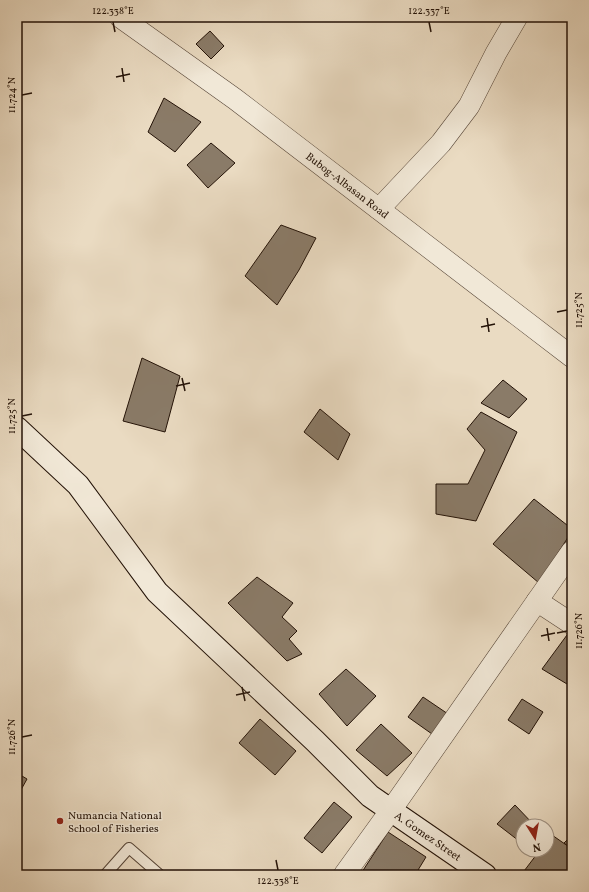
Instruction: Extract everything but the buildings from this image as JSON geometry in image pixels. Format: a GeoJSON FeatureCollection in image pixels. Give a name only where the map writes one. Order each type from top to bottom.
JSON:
{"type":"FeatureCollection","features":[{"type":"Feature","properties":{"kind":"street","name":"Bubog-Albasan Road"},"geometry":{"type":"LineString","coordinates":[[120,17],[235,99],[572,357]]}},
{"type":"Feature","properties":{"kind":"street"},"geometry":{"type":"LineString","coordinates":[[379,209],[441,143],[469,106],[517,17]]}},
{"type":"Feature","properties":{"kind":"street","name":"A. Gomez Street"},"geometry":{"type":"LineString","coordinates":[[17,428],[78,484],[157,592],[315,741],[370,796],[485,875]]}},
{"type":"Feature","properties":{"kind":"street"},"geometry":{"type":"LineString","coordinates":[[344,875],[572,551]]}},
{"type":"Feature","properties":{"kind":"street"},"geometry":{"type":"LineString","coordinates":[[537,601],[572,624]]}},
{"type":"Feature","properties":{"kind":"lane"},"geometry":{"type":"LineString","coordinates":[[105,875],[129,848],[160,875]]}},
{"type":"Feature","properties":{"kind":"place","name":"Numancia National School of Fisheries"},"geometry":{"type":"Point","coordinates":[60,821]}}]}
